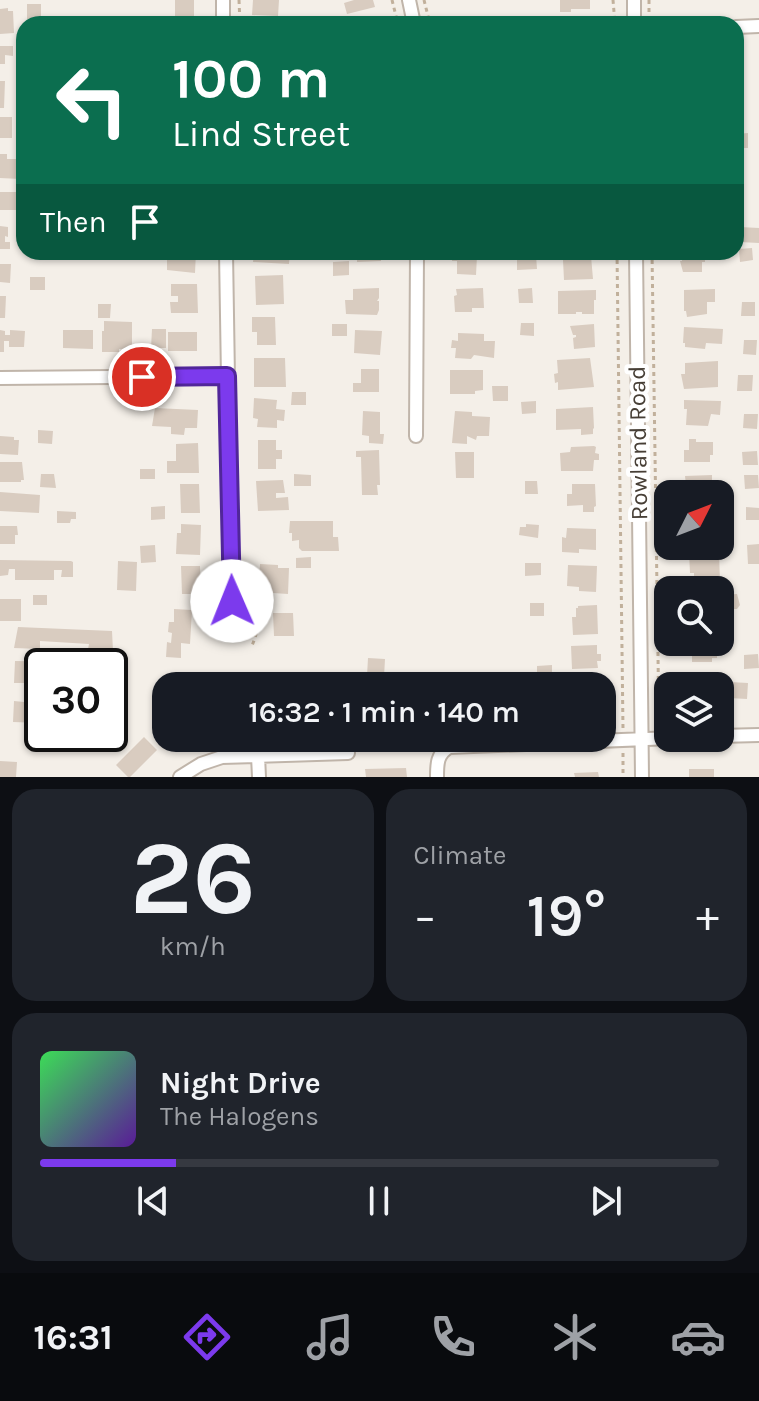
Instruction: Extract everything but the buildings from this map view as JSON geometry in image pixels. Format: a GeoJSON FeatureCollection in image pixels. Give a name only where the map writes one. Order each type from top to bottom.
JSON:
{"type":"FeatureCollection","features":[{"type":"Feature","properties":{"kind":"street"},"geometry":{"type":"LineString","coordinates":[[226,260],[232,631]]}},
{"type":"Feature","properties":{"kind":"street"},"geometry":{"type":"LineString","coordinates":[[416,436],[417,260]]}},
{"type":"Feature","properties":{"kind":"street","name":"Rowland Road"},"geometry":{"type":"LineString","coordinates":[[636,260],[642,777]]}},
{"type":"Feature","properties":{"kind":"street"},"geometry":{"type":"LineString","coordinates":[[0,378],[227,376]]}},
{"type":"Feature","properties":{"kind":"street"},"geometry":{"type":"LineString","coordinates":[[734,736],[759,735]]}},
{"type":"Feature","properties":{"kind":"street"},"geometry":{"type":"LineString","coordinates":[[437,777],[441,752],[459,745],[654,738]]}},
{"type":"Feature","properties":{"kind":"street"},"geometry":{"type":"LineString","coordinates":[[180,777],[210,759],[348,753]]}},
{"type":"Feature","properties":{"kind":"street"},"geometry":{"type":"LineString","coordinates":[[258,756],[259,777]]}},
{"type":"Feature","properties":{"kind":"path"},"geometry":{"type":"LineString","coordinates":[[617,260],[623,777]]}},
{"type":"Feature","properties":{"kind":"path"},"geometry":{"type":"LineString","coordinates":[[652,260],[664,672]]}},
{"type":"Feature","properties":{"kind":"path"},"geometry":{"type":"LineString","coordinates":[[232,601],[240,602],[255,615],[256,635],[251,648]]}},
{"type":"Feature","properties":{"kind":"route"},"geometry":{"type":"LineString","coordinates":[[142,377],[227,376],[232,601]]}}]}
